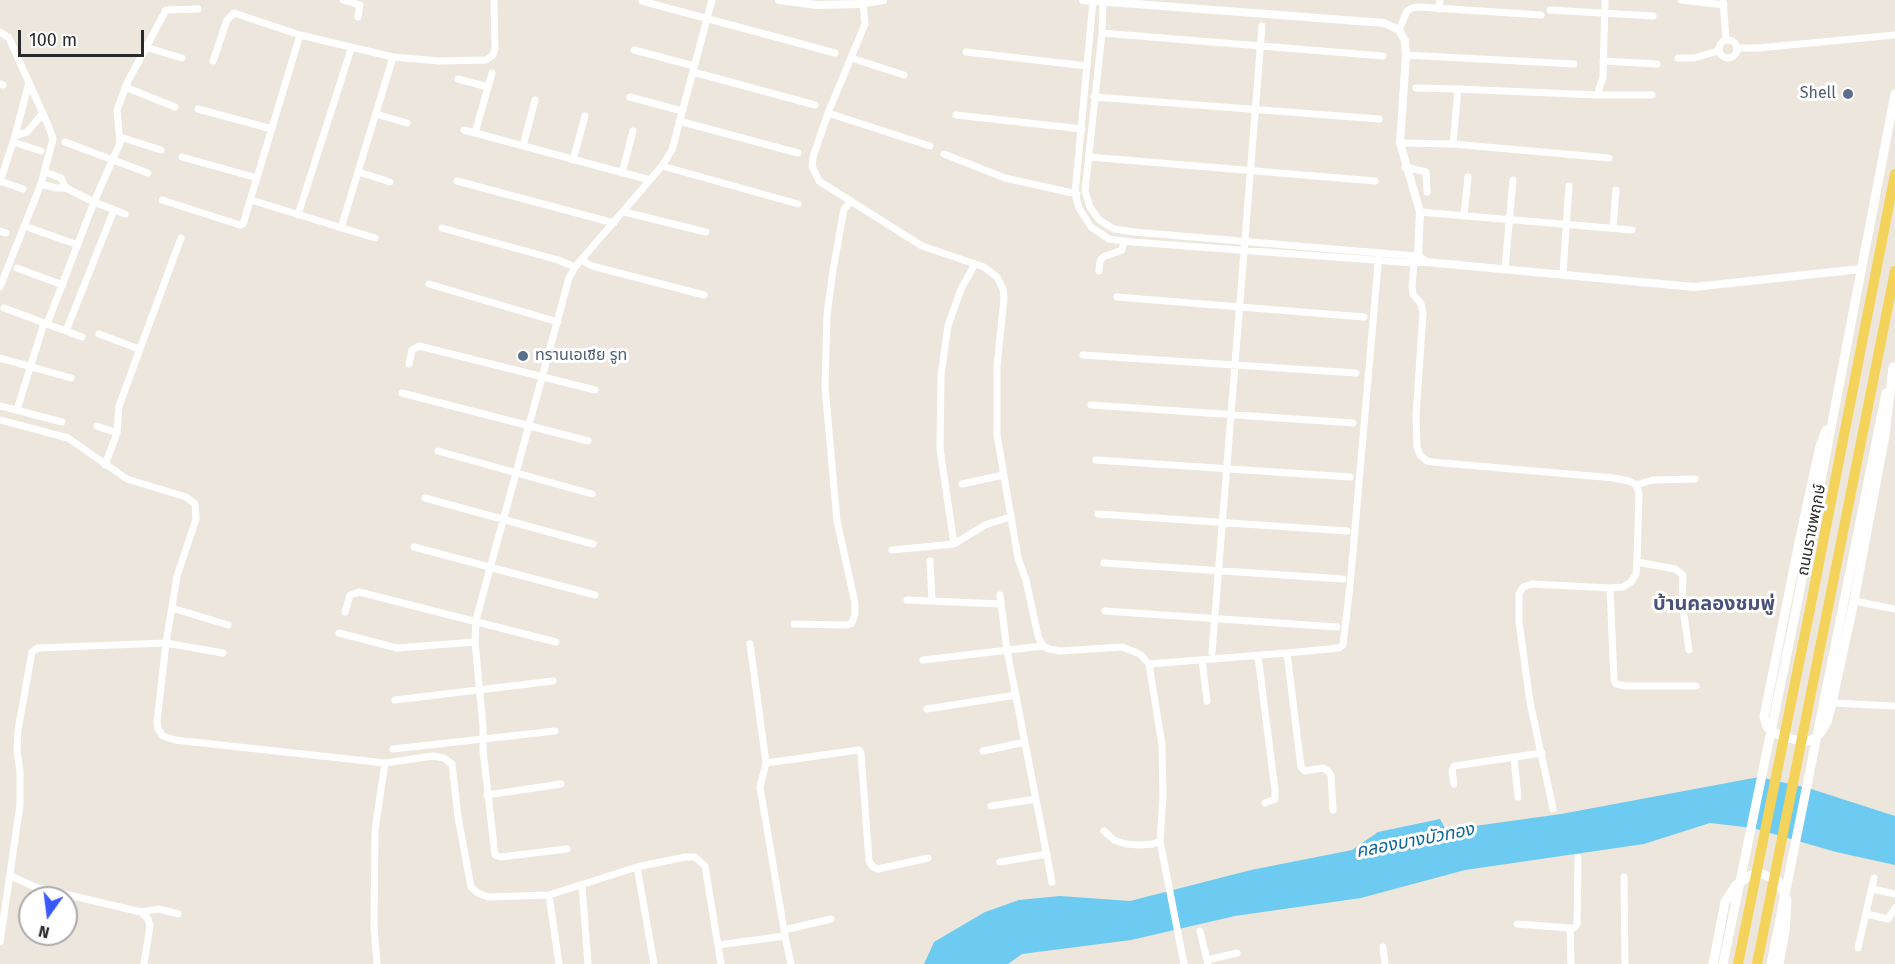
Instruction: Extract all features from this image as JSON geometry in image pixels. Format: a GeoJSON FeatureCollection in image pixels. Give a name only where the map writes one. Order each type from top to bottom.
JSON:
{"type":"FeatureCollection","features":[{"type":"Feature","properties":{"kind":"main road","name":"ถนนราชพฤกษ์"},"geometry":{"type":"LineString","coordinates":[[1724,964],[1797,605],[1895,94]]}},
{"type":"Feature","properties":{"kind":"main road","name":"ถนนราชพฤกษ์"},"geometry":{"type":"LineString","coordinates":[[1738,964],[1895,174]]}},
{"type":"Feature","properties":{"kind":"main road","name":"ถนนราชพฤกษ์"},"geometry":{"type":"LineString","coordinates":[[1757,964],[1895,271]]}},
{"type":"Feature","properties":{"kind":"main road"},"geometry":{"type":"LineString","coordinates":[[1836,397],[1820,446],[1764,717],[1767,727],[1772,731],[1804,742],[1814,739],[1821,732],[1827,722],[1832,703],[1854,601],[1888,412],[1894,363]]}},
{"type":"Feature","properties":{"kind":"main road"},"geometry":{"type":"LineString","coordinates":[[1771,964],[1881,413],[1894,363]]}},
{"type":"Feature","properties":{"kind":"main road"},"geometry":{"type":"LineString","coordinates":[[1713,964],[1725,902],[1736,885],[1751,874],[1763,874],[1778,881],[1786,900],[1787,919],[1779,964]]}},
{"type":"Feature","properties":{"kind":"street"},"geometry":{"type":"LineString","coordinates":[[342,0],[360,5],[358,16]]}},
{"type":"Feature","properties":{"kind":"street"},"geometry":{"type":"LineString","coordinates":[[213,61],[227,20],[234,13],[300,35],[351,49],[393,57],[439,61],[486,60],[493,55],[495,48],[494,0]]}},
{"type":"Feature","properties":{"kind":"street"},"geometry":{"type":"LineString","coordinates":[[567,849],[501,857],[495,855],[487,795],[478,690],[476,620],[569,279],[580,260],[624,212],[662,166],[672,150],[712,0]]}},
{"type":"Feature","properties":{"kind":"street"},"geometry":{"type":"LineString","coordinates":[[779,0],[817,5],[883,0]]}},
{"type":"Feature","properties":{"kind":"street"},"geometry":{"type":"LineString","coordinates":[[1083,0],[1157,3],[1384,23],[1399,30],[1405,41],[1406,55],[1400,143],[1405,167],[1420,212],[1413,294],[1421,304],[1423,313],[1416,415],[1417,447],[1420,455],[1426,461],[1432,462],[1614,478],[1636,485],[1653,480],[1695,480]]}},
{"type":"Feature","properties":{"kind":"street"},"geometry":{"type":"LineString","coordinates":[[1439,9],[1440,0]]}},
{"type":"Feature","properties":{"kind":"street"},"geometry":{"type":"LineString","coordinates":[[1597,95],[1603,77],[1605,0]]}},
{"type":"Feature","properties":{"kind":"street"},"geometry":{"type":"LineString","coordinates":[[1682,0],[1724,2],[1726,39]]}},
{"type":"Feature","properties":{"kind":"street"},"geometry":{"type":"LineString","coordinates":[[642,1],[835,53]]}},
{"type":"Feature","properties":{"kind":"street"},"geometry":{"type":"LineString","coordinates":[[1093,1],[1075,194],[1079,207],[1091,227],[1109,239],[1124,241],[1377,261],[1415,258]]}},
{"type":"Feature","properties":{"kind":"street"},"geometry":{"type":"LineString","coordinates":[[1103,2],[1102,33],[1085,191],[1090,207],[1099,220],[1114,229],[1379,253],[1415,258],[1426,262],[1694,286],[1861,269]]}},
{"type":"Feature","properties":{"kind":"street"},"geometry":{"type":"LineString","coordinates":[[863,3],[866,21],[828,113],[812,166],[819,181],[922,246],[975,264],[997,277],[1004,298],[997,367],[996,409],[1003,475],[1018,558],[1026,580],[1038,636],[1043,646]]}},
{"type":"Feature","properties":{"kind":"street"},"geometry":{"type":"LineString","coordinates":[[1399,30],[1407,11],[1412,8],[1541,15]]}},
{"type":"Feature","properties":{"kind":"street"},"geometry":{"type":"LineString","coordinates":[[17,410],[46,323],[94,202],[114,160],[120,137],[117,110],[125,87],[166,10],[198,9]]}},
{"type":"Feature","properties":{"kind":"street"},"geometry":{"type":"LineString","coordinates":[[1550,10],[1653,16]]}},
{"type":"Feature","properties":{"kind":"street"},"geometry":{"type":"LineString","coordinates":[[1212,652],[1262,26]]}},
{"type":"Feature","properties":{"kind":"street"},"geometry":{"type":"LineString","coordinates":[[0,32],[9,38],[53,139],[41,184],[0,287]]}},
{"type":"Feature","properties":{"kind":"street"},"geometry":{"type":"LineString","coordinates":[[1102,33],[1383,56]]}},
{"type":"Feature","properties":{"kind":"street"},"geometry":{"type":"LineString","coordinates":[[162,200],[240,225],[243,224],[300,35]]}},
{"type":"Feature","properties":{"kind":"street"},"geometry":{"type":"LineString","coordinates":[[1737,48],[1895,35]]}},
{"type":"Feature","properties":{"kind":"street"},"geometry":{"type":"LineString","coordinates":[[1726,39],[1734,41],[1737,48],[1736,55],[1729,59],[1722,57],[1718,51],[1720,43],[1726,39]]}},
{"type":"Feature","properties":{"kind":"street"},"geometry":{"type":"LineString","coordinates":[[146,47],[182,58]]}},
{"type":"Feature","properties":{"kind":"street"},"geometry":{"type":"LineString","coordinates":[[298,215],[351,49]]}},
{"type":"Feature","properties":{"kind":"street"},"geometry":{"type":"LineString","coordinates":[[634,50],[815,105]]}},
{"type":"Feature","properties":{"kind":"street"},"geometry":{"type":"LineString","coordinates":[[1678,58],[1694,58],[1718,51]]}},
{"type":"Feature","properties":{"kind":"street"},"geometry":{"type":"LineString","coordinates":[[966,52],[1087,66]]}},
{"type":"Feature","properties":{"kind":"street"},"geometry":{"type":"LineString","coordinates":[[1406,55],[1574,64]]}},
{"type":"Feature","properties":{"kind":"street"},"geometry":{"type":"LineString","coordinates":[[341,228],[393,57]]}},
{"type":"Feature","properties":{"kind":"street"},"geometry":{"type":"LineString","coordinates":[[851,58],[904,75]]}},
{"type":"Feature","properties":{"kind":"street"},"geometry":{"type":"LineString","coordinates":[[1603,61],[1657,64]]}},
{"type":"Feature","properties":{"kind":"street"},"geometry":{"type":"LineString","coordinates":[[476,133],[492,73]]}},
{"type":"Feature","properties":{"kind":"street"},"geometry":{"type":"LineString","coordinates":[[458,79],[488,87]]}},
{"type":"Feature","properties":{"kind":"street"},"geometry":{"type":"LineString","coordinates":[[23,189],[0,181],[29,82]]}},
{"type":"Feature","properties":{"kind":"street"},"geometry":{"type":"LineString","coordinates":[[125,87],[176,107]]}},
{"type":"Feature","properties":{"kind":"street"},"geometry":{"type":"LineString","coordinates":[[1416,88],[1652,95]]}},
{"type":"Feature","properties":{"kind":"street"},"geometry":{"type":"LineString","coordinates":[[1453,144],[1458,89]]}},
{"type":"Feature","properties":{"kind":"street"},"geometry":{"type":"LineString","coordinates":[[630,97],[682,111]]}},
{"type":"Feature","properties":{"kind":"street"},"geometry":{"type":"LineString","coordinates":[[1094,97],[1379,118]]}},
{"type":"Feature","properties":{"kind":"street"},"geometry":{"type":"LineString","coordinates":[[523,146],[535,100]]}},
{"type":"Feature","properties":{"kind":"street"},"geometry":{"type":"LineString","coordinates":[[198,109],[272,129]]}},
{"type":"Feature","properties":{"kind":"street"},"geometry":{"type":"LineString","coordinates":[[14,139],[27,132],[43,113]]}},
{"type":"Feature","properties":{"kind":"street"},"geometry":{"type":"LineString","coordinates":[[828,113],[930,146]]}},
{"type":"Feature","properties":{"kind":"street"},"geometry":{"type":"LineString","coordinates":[[376,114],[407,123]]}},
{"type":"Feature","properties":{"kind":"street"},"geometry":{"type":"LineString","coordinates":[[956,115],[1082,129]]}},
{"type":"Feature","properties":{"kind":"street"},"geometry":{"type":"LineString","coordinates":[[573,159],[585,116]]}},
{"type":"Feature","properties":{"kind":"street"},"geometry":{"type":"LineString","coordinates":[[680,121],[798,153]]}},
{"type":"Feature","properties":{"kind":"street"},"geometry":{"type":"LineString","coordinates":[[464,130],[650,180]]}},
{"type":"Feature","properties":{"kind":"street"},"geometry":{"type":"LineString","coordinates":[[622,173],[633,131]]}},
{"type":"Feature","properties":{"kind":"street"},"geometry":{"type":"LineString","coordinates":[[120,137],[161,150]]}},
{"type":"Feature","properties":{"kind":"street"},"geometry":{"type":"LineString","coordinates":[[14,139],[41,151]]}},
{"type":"Feature","properties":{"kind":"street"},"geometry":{"type":"LineString","coordinates":[[65,142],[148,173]]}},
{"type":"Feature","properties":{"kind":"street"},"geometry":{"type":"LineString","coordinates":[[1400,143],[1453,144],[1608,158]]}},
{"type":"Feature","properties":{"kind":"street"},"geometry":{"type":"LineString","coordinates":[[944,154],[1005,178],[1075,194],[1085,191]]}},
{"type":"Feature","properties":{"kind":"street"},"geometry":{"type":"LineString","coordinates":[[1089,157],[1375,181]]}},
{"type":"Feature","properties":{"kind":"street"},"geometry":{"type":"LineString","coordinates":[[182,158],[257,178]]}},
{"type":"Feature","properties":{"kind":"street"},"geometry":{"type":"LineString","coordinates":[[662,166],[798,204]]}},
{"type":"Feature","properties":{"kind":"street"},"geometry":{"type":"LineString","coordinates":[[1405,167],[1426,172],[1427,192]]}},
{"type":"Feature","properties":{"kind":"street"},"geometry":{"type":"LineString","coordinates":[[45,172],[61,178],[66,188]]}},
{"type":"Feature","properties":{"kind":"street"},"geometry":{"type":"LineString","coordinates":[[358,172],[390,182]]}},
{"type":"Feature","properties":{"kind":"street"},"geometry":{"type":"LineString","coordinates":[[1464,215],[1468,177]]}},
{"type":"Feature","properties":{"kind":"street"},"geometry":{"type":"LineString","coordinates":[[1505,268],[1513,180]]}},
{"type":"Feature","properties":{"kind":"street"},"geometry":{"type":"LineString","coordinates":[[457,181],[614,223]]}},
{"type":"Feature","properties":{"kind":"street"},"geometry":{"type":"LineString","coordinates":[[41,184],[66,188],[125,214]]}},
{"type":"Feature","properties":{"kind":"street"},"geometry":{"type":"LineString","coordinates":[[1563,273],[1569,186]]}},
{"type":"Feature","properties":{"kind":"street"},"geometry":{"type":"LineString","coordinates":[[1613,228],[1616,190]]}},
{"type":"Feature","properties":{"kind":"street"},"geometry":{"type":"LineString","coordinates":[[251,201],[375,238]]}},
{"type":"Feature","properties":{"kind":"street"},"geometry":{"type":"LineString","coordinates":[[794,624],[847,625],[852,623],[855,614],[855,603],[837,521],[825,387],[826,326],[833,270],[844,209],[851,201]]}},
{"type":"Feature","properties":{"kind":"street"},"geometry":{"type":"LineString","coordinates":[[66,331],[114,210]]}},
{"type":"Feature","properties":{"kind":"street"},"geometry":{"type":"LineString","coordinates":[[624,212],[706,232]]}},
{"type":"Feature","properties":{"kind":"street"},"geometry":{"type":"LineString","coordinates":[[1420,212],[1632,230]]}},
{"type":"Feature","properties":{"kind":"street"},"geometry":{"type":"LineString","coordinates":[[30,228],[78,245]]}},
{"type":"Feature","properties":{"kind":"street"},"geometry":{"type":"LineString","coordinates":[[442,228],[558,260],[575,267]]}},
{"type":"Feature","properties":{"kind":"street"},"geometry":{"type":"LineString","coordinates":[[105,465],[117,433],[119,406],[181,238]]}},
{"type":"Feature","properties":{"kind":"street"},"geometry":{"type":"LineString","coordinates":[[1099,271],[1103,256],[1122,250],[1124,241]]}},
{"type":"Feature","properties":{"kind":"street"},"geometry":{"type":"LineString","coordinates":[[1149,664],[1258,656],[1339,648],[1344,645],[1379,253]]}},
{"type":"Feature","properties":{"kind":"street"},"geometry":{"type":"LineString","coordinates":[[580,260],[592,266],[704,295]]}},
{"type":"Feature","properties":{"kind":"street"},"geometry":{"type":"LineString","coordinates":[[954,544],[940,449],[941,375],[948,326],[961,289],[975,264]]}},
{"type":"Feature","properties":{"kind":"street"},"geometry":{"type":"LineString","coordinates":[[17,268],[63,285]]}},
{"type":"Feature","properties":{"kind":"street"},"geometry":{"type":"LineString","coordinates":[[429,284],[558,322]]}},
{"type":"Feature","properties":{"kind":"street"},"geometry":{"type":"LineString","coordinates":[[1117,297],[1364,316]]}},
{"type":"Feature","properties":{"kind":"street"},"geometry":{"type":"LineString","coordinates":[[4,308],[82,337]]}},
{"type":"Feature","properties":{"kind":"street"},"geometry":{"type":"LineString","coordinates":[[99,334],[139,349]]}},
{"type":"Feature","properties":{"kind":"street"},"geometry":{"type":"LineString","coordinates":[[409,364],[412,350],[419,346],[595,390]]}},
{"type":"Feature","properties":{"kind":"street"},"geometry":{"type":"LineString","coordinates":[[1083,355],[1356,373]]}},
{"type":"Feature","properties":{"kind":"street"},"geometry":{"type":"LineString","coordinates":[[0,358],[71,378]]}},
{"type":"Feature","properties":{"kind":"street"},"geometry":{"type":"LineString","coordinates":[[402,393],[588,441]]}},
{"type":"Feature","properties":{"kind":"street"},"geometry":{"type":"LineString","coordinates":[[1091,405],[1353,423]]}},
{"type":"Feature","properties":{"kind":"street"},"geometry":{"type":"LineString","coordinates":[[0,406],[62,422]]}},
{"type":"Feature","properties":{"kind":"street"},"geometry":{"type":"LineString","coordinates":[[0,420],[68,438],[127,479],[186,497],[195,504],[196,519],[177,576],[166,643],[157,722],[158,729],[163,736],[175,740],[385,763],[433,756],[444,758],[452,764],[458,817],[471,886],[478,893],[489,897],[549,895],[637,867],[695,857],[705,866],[721,964]]}},
{"type":"Feature","properties":{"kind":"street"},"geometry":{"type":"LineString","coordinates":[[97,426],[117,433]]}},
{"type":"Feature","properties":{"kind":"street"},"geometry":{"type":"LineString","coordinates":[[438,451],[592,494]]}},
{"type":"Feature","properties":{"kind":"street"},"geometry":{"type":"LineString","coordinates":[[1096,460],[1350,477]]}},
{"type":"Feature","properties":{"kind":"street"},"geometry":{"type":"LineString","coordinates":[[962,484],[1003,475]]}},
{"type":"Feature","properties":{"kind":"street"},"geometry":{"type":"LineString","coordinates":[[1553,809],[1526,676],[1518,612],[1519,594],[1523,588],[1533,584],[1610,588],[1623,587],[1631,582],[1636,574],[1637,562],[1640,501],[1636,485]]}},
{"type":"Feature","properties":{"kind":"street"},"geometry":{"type":"LineString","coordinates":[[425,498],[593,544]]}},
{"type":"Feature","properties":{"kind":"street"},"geometry":{"type":"LineString","coordinates":[[1098,514],[1347,531]]}},
{"type":"Feature","properties":{"kind":"street"},"geometry":{"type":"LineString","coordinates":[[892,550],[954,544],[985,525],[1010,517]]}},
{"type":"Feature","properties":{"kind":"street"},"geometry":{"type":"LineString","coordinates":[[414,547],[594,595]]}},
{"type":"Feature","properties":{"kind":"street"},"geometry":{"type":"LineString","coordinates":[[930,561],[932,601]]}},
{"type":"Feature","properties":{"kind":"street"},"geometry":{"type":"LineString","coordinates":[[1637,562],[1675,569],[1683,575],[1682,602],[1689,650]]}},
{"type":"Feature","properties":{"kind":"street"},"geometry":{"type":"LineString","coordinates":[[1104,563],[1343,579]]}},
{"type":"Feature","properties":{"kind":"street"},"geometry":{"type":"LineString","coordinates":[[1610,588],[1616,684],[1696,686]]}},
{"type":"Feature","properties":{"kind":"street"},"geometry":{"type":"LineString","coordinates":[[345,612],[350,595],[359,592],[556,642]]}},
{"type":"Feature","properties":{"kind":"street"},"geometry":{"type":"LineString","coordinates":[[1000,596],[1007,650],[1052,882]]}},
{"type":"Feature","properties":{"kind":"street"},"geometry":{"type":"LineString","coordinates":[[907,600],[1001,604]]}},
{"type":"Feature","properties":{"kind":"street"},"geometry":{"type":"LineString","coordinates":[[1854,601],[1895,609]]}},
{"type":"Feature","properties":{"kind":"street"},"geometry":{"type":"LineString","coordinates":[[172,608],[228,625]]}},
{"type":"Feature","properties":{"kind":"street"},"geometry":{"type":"LineString","coordinates":[[1106,611],[1337,627]]}},
{"type":"Feature","properties":{"kind":"street"},"geometry":{"type":"LineString","coordinates":[[339,633],[397,648],[475,642]]}},
{"type":"Feature","properties":{"kind":"street"},"geometry":{"type":"LineString","coordinates":[[0,942],[20,805],[20,772],[16,750],[18,730],[32,652],[38,648],[166,643],[223,654]]}},
{"type":"Feature","properties":{"kind":"street"},"geometry":{"type":"LineString","coordinates":[[750,644],[766,763],[760,787],[791,964]]}},
{"type":"Feature","properties":{"kind":"street"},"geometry":{"type":"LineString","coordinates":[[923,660],[1043,646],[1060,651],[1122,647],[1140,654],[1149,664],[1162,745],[1163,796],[1160,841],[1184,964]]}},
{"type":"Feature","properties":{"kind":"street"},"geometry":{"type":"LineString","coordinates":[[1287,653],[1301,767],[1305,771],[1323,768],[1328,771],[1331,776],[1333,810]]}},
{"type":"Feature","properties":{"kind":"street"},"geometry":{"type":"LineString","coordinates":[[1258,656],[1275,796],[1273,801],[1265,802]]}},
{"type":"Feature","properties":{"kind":"street"},"geometry":{"type":"LineString","coordinates":[[1202,660],[1207,701]]}},
{"type":"Feature","properties":{"kind":"street"},"geometry":{"type":"LineString","coordinates":[[395,700],[553,681]]}},
{"type":"Feature","properties":{"kind":"street"},"geometry":{"type":"LineString","coordinates":[[927,709],[1016,695]]}},
{"type":"Feature","properties":{"kind":"street"},"geometry":{"type":"LineString","coordinates":[[1832,703],[1895,706]]}},
{"type":"Feature","properties":{"kind":"street"},"geometry":{"type":"LineString","coordinates":[[393,749],[555,731]]}},
{"type":"Feature","properties":{"kind":"street"},"geometry":{"type":"LineString","coordinates":[[983,751],[1025,742]]}},
{"type":"Feature","properties":{"kind":"street"},"geometry":{"type":"LineString","coordinates":[[766,763],[859,750],[869,861],[873,867],[878,868],[928,858]]}},
{"type":"Feature","properties":{"kind":"street"},"geometry":{"type":"LineString","coordinates":[[1454,784],[1452,771],[1454,766],[1542,753]]}},
{"type":"Feature","properties":{"kind":"street"},"geometry":{"type":"LineString","coordinates":[[1514,758],[1518,797]]}},
{"type":"Feature","properties":{"kind":"street"},"geometry":{"type":"LineString","coordinates":[[377,964],[374,926],[375,830],[385,763]]}},
{"type":"Feature","properties":{"kind":"street"},"geometry":{"type":"LineString","coordinates":[[487,795],[561,784]]}},
{"type":"Feature","properties":{"kind":"street"},"geometry":{"type":"LineString","coordinates":[[991,806],[1036,799]]}},
{"type":"Feature","properties":{"kind":"street"},"geometry":{"type":"LineString","coordinates":[[1104,831],[1114,840],[1126,844],[1139,846],[1160,841]]}},
{"type":"Feature","properties":{"kind":"street"},"geometry":{"type":"LineString","coordinates":[[1000,862],[1047,854]]}},
{"type":"Feature","properties":{"kind":"street"},"geometry":{"type":"LineString","coordinates":[[1517,924],[1574,928],[1577,924],[1578,858]]}},
{"type":"Feature","properties":{"kind":"street"},"geometry":{"type":"LineString","coordinates":[[637,867],[654,964]]}},
{"type":"Feature","properties":{"kind":"street"},"geometry":{"type":"LineString","coordinates":[[11,876],[35,887],[141,912],[159,909],[178,914]]}},
{"type":"Feature","properties":{"kind":"street"},"geometry":{"type":"LineString","coordinates":[[1624,877],[1625,964]]}},
{"type":"Feature","properties":{"kind":"street"},"geometry":{"type":"LineString","coordinates":[[1858,948],[1874,878]]}},
{"type":"Feature","properties":{"kind":"street"},"geometry":{"type":"LineString","coordinates":[[582,885],[588,964]]}},
{"type":"Feature","properties":{"kind":"street"},"geometry":{"type":"LineString","coordinates":[[1873,889],[1895,894]]}},
{"type":"Feature","properties":{"kind":"street"},"geometry":{"type":"LineString","coordinates":[[549,895],[559,964]]}},
{"type":"Feature","properties":{"kind":"street"},"geometry":{"type":"LineString","coordinates":[[1866,914],[1888,919],[1895,908]]}},
{"type":"Feature","properties":{"kind":"street"},"geometry":{"type":"LineString","coordinates":[[141,912],[148,919],[150,926],[144,964]]}},
{"type":"Feature","properties":{"kind":"street"},"geometry":{"type":"LineString","coordinates":[[718,945],[785,933],[831,919]]}},
{"type":"Feature","properties":{"kind":"street"},"geometry":{"type":"LineString","coordinates":[[1570,928],[1571,964]]}},
{"type":"Feature","properties":{"kind":"street"},"geometry":{"type":"LineString","coordinates":[[1200,931],[1207,962],[1237,953]]}},
{"type":"Feature","properties":{"kind":"street"},"geometry":{"type":"LineString","coordinates":[[1383,947],[1385,964]]}},
{"type":"Feature","properties":{"kind":"water","name":"คลองบางบัวทอง"},"geometry":{"type":"Polygon","coordinates":[[[1759,777],[1808,788],[1895,816],[1895,865],[1836,852],[1753,828],[1710,823],[1644,844],[1465,870],[1361,898],[1235,916],[1131,940],[1022,954],[1008,964],[924,964],[934,942],[985,912],[1019,900],[1060,896],[1130,901],[1251,870],[1352,850],[1378,832],[1440,819],[1446,830],[1561,814],[1759,777]]]}},
{"type":"Feature","properties":{"kind":"place","name":"Shell"},"geometry":{"type":"Point","coordinates":[1848,94]}},
{"type":"Feature","properties":{"kind":"place","name":"ทรานเอเชีย รูท"},"geometry":{"type":"Point","coordinates":[523,356]}},
{"type":"Feature","properties":{"kind":"district","name":"บ้านคลองชมพู่"},"geometry":{"type":"Point","coordinates":[1714,604]}}]}
